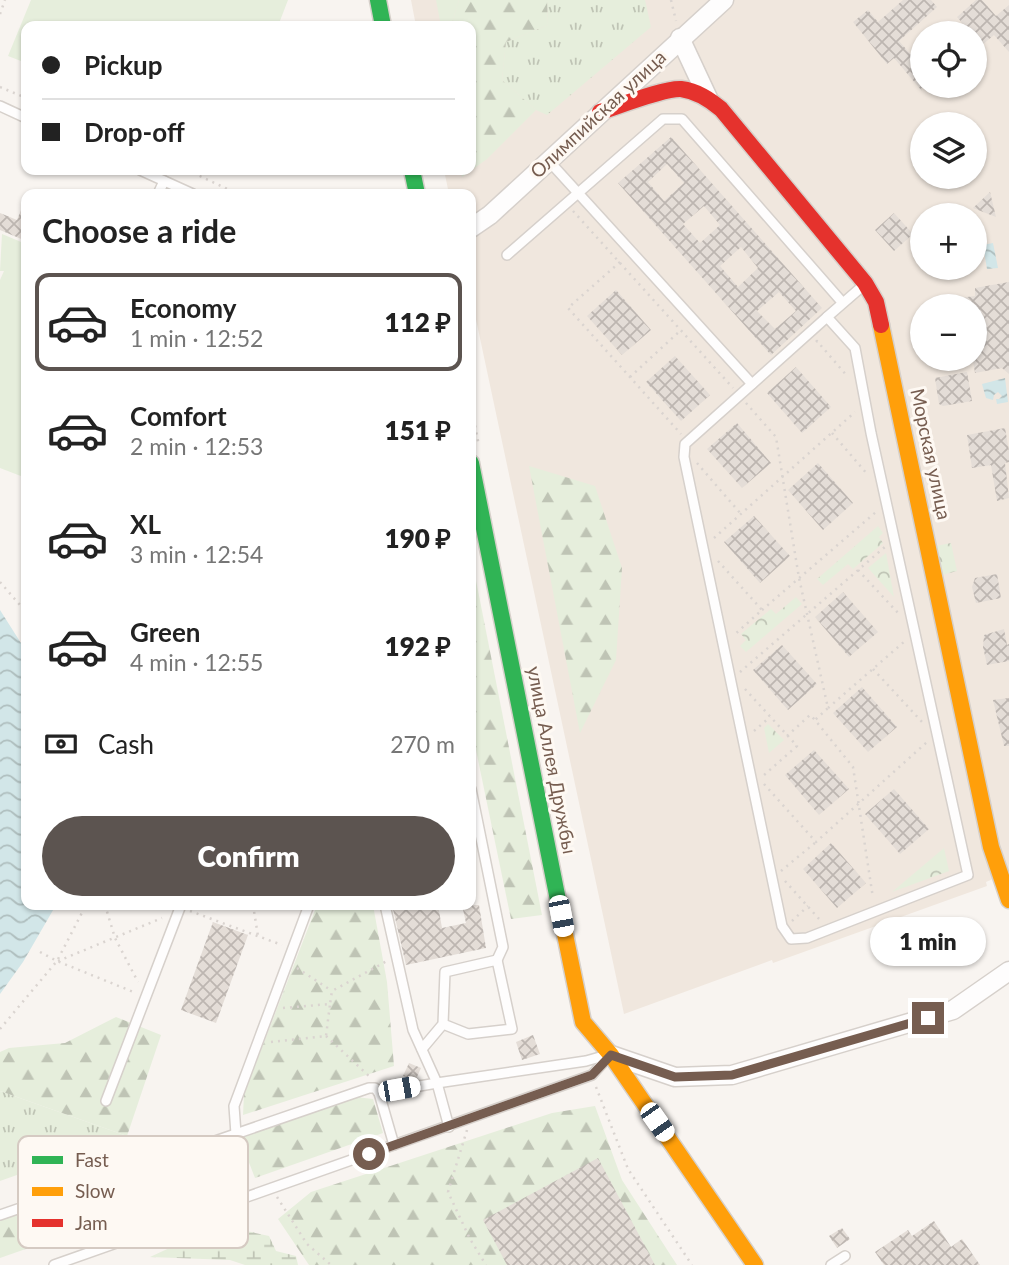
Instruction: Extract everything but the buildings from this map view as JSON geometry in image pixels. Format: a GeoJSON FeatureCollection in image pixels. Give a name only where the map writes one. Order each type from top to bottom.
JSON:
{"type":"FeatureCollection","features":[{"type":"Feature","properties":{"kind":"street"},"geometry":{"type":"LineString","coordinates":[[378,0],[382,21]]}},
{"type":"Feature","properties":{"kind":"street","name":"Олимпийская улица"},"geometry":{"type":"LineString","coordinates":[[476,225],[490,215],[600,111],[724,0]]}},
{"type":"Feature","properties":{"kind":"street"},"geometry":{"type":"LineString","coordinates":[[680,38],[708,98]]}},
{"type":"Feature","properties":{"kind":"street"},"geometry":{"type":"LineString","coordinates":[[600,111],[676,89],[687,89],[708,98]]}},
{"type":"Feature","properties":{"kind":"street","name":"Морская улица"},"geometry":{"type":"LineString","coordinates":[[708,98],[721,109],[865,283],[876,302],[991,847],[1009,900]]}},
{"type":"Feature","properties":{"kind":"street","name":"улица Аллея Дружбы"},"geometry":{"type":"LineString","coordinates":[[476,488],[583,1022],[611,1055],[755,1265]]}},
{"type":"Feature","properties":{"kind":"street"},"geometry":{"type":"LineString","coordinates":[[611,1055],[675,1077],[732,1075],[953,1010],[1009,971]]}},
{"type":"Feature","properties":{"kind":"lane"},"geometry":{"type":"LineString","coordinates":[[0,106],[21,116]]}},
{"type":"Feature","properties":{"kind":"lane"},"geometry":{"type":"LineString","coordinates":[[507,255],[663,119],[682,119],[842,302]]}},
{"type":"Feature","properties":{"kind":"lane"},"geometry":{"type":"LineString","coordinates":[[548,160],[752,384]]}},
{"type":"Feature","properties":{"kind":"lane"},"geometry":{"type":"LineString","coordinates":[[151,175],[182,189]]}},
{"type":"Feature","properties":{"kind":"lane"},"geometry":{"type":"LineString","coordinates":[[160,189],[164,181]]}},
{"type":"Feature","properties":{"kind":"lane"},"geometry":{"type":"LineString","coordinates":[[827,317],[855,348],[968,875],[807,938],[791,939],[782,926],[684,457],[685,444],[865,283]]}},
{"type":"Feature","properties":{"kind":"lane"},"geometry":{"type":"LineString","coordinates":[[443,1024],[468,1034],[512,1029],[497,960],[503,947],[476,813]]}},
{"type":"Feature","properties":{"kind":"lane"},"geometry":{"type":"LineString","coordinates":[[106,1101],[179,910]]}},
{"type":"Feature","properties":{"kind":"lane"},"geometry":{"type":"LineString","coordinates":[[236,1134],[234,1106],[307,910]]}},
{"type":"Feature","properties":{"kind":"lane"},"geometry":{"type":"LineString","coordinates":[[386,910],[413,1030],[436,1083],[449,1127]]}},
{"type":"Feature","properties":{"kind":"lane"},"geometry":{"type":"LineString","coordinates":[[422,1049],[443,1024],[445,972],[497,960]]}},
{"type":"Feature","properties":{"kind":"lane"},"geometry":{"type":"LineString","coordinates":[[248,1196],[592,1075],[611,1055]]}},
{"type":"Feature","properties":{"kind":"lane"},"geometry":{"type":"LineString","coordinates":[[379,1093],[611,1055]]}},
{"type":"Feature","properties":{"kind":"lane"},"geometry":{"type":"LineString","coordinates":[[230,1136],[374,1088],[379,1093],[394,1145]]}},
{"type":"Feature","properties":{"kind":"lane"},"geometry":{"type":"LineString","coordinates":[[0,1215],[18,1209]]}},
{"type":"Feature","properties":{"kind":"lane"},"geometry":{"type":"LineString","coordinates":[[54,1265],[102,1248]]}},
{"type":"Feature","properties":{"kind":"lane"},"geometry":{"type":"LineString","coordinates":[[831,1265],[845,1256]]}},
{"type":"Feature","properties":{"kind":"path"},"geometry":{"type":"LineString","coordinates":[[0,13],[5,0]]}},
{"type":"Feature","properties":{"kind":"path"},"geometry":{"type":"LineString","coordinates":[[671,0],[680,38]]}},
{"type":"Feature","properties":{"kind":"path"},"geometry":{"type":"LineString","coordinates":[[0,87],[21,96]]}},
{"type":"Feature","properties":{"kind":"path"},"geometry":{"type":"LineString","coordinates":[[198,175],[227,189]]}},
{"type":"Feature","properties":{"kind":"path"},"geometry":{"type":"LineString","coordinates":[[566,203],[776,437],[799,578],[828,708]]}},
{"type":"Feature","properties":{"kind":"path"},"geometry":{"type":"LineString","coordinates":[[620,262],[568,308],[698,450],[691,457],[741,513]]}},
{"type":"Feature","properties":{"kind":"path"},"geometry":{"type":"LineString","coordinates":[[630,377],[681,330]]}},
{"type":"Feature","properties":{"kind":"path"},"geometry":{"type":"LineString","coordinates":[[714,538],[832,433],[864,399],[817,341],[807,350]]}},
{"type":"Feature","properties":{"kind":"path"},"geometry":{"type":"LineString","coordinates":[[832,433],[872,480]]}},
{"type":"Feature","properties":{"kind":"path"},"geometry":{"type":"LineString","coordinates":[[733,636],[884,506]]}},
{"type":"Feature","properties":{"kind":"path"},"geometry":{"type":"LineString","coordinates":[[740,672],[891,542]]}},
{"type":"Feature","properties":{"kind":"path"},"geometry":{"type":"LineString","coordinates":[[713,555],[762,610]]}},
{"type":"Feature","properties":{"kind":"path"},"geometry":{"type":"LineString","coordinates":[[858,570],[906,621]]}},
{"type":"Feature","properties":{"kind":"path"},"geometry":{"type":"LineString","coordinates":[[0,582],[21,606]]}},
{"type":"Feature","properties":{"kind":"path"},"geometry":{"type":"LineString","coordinates":[[815,720],[909,638]]}},
{"type":"Feature","properties":{"kind":"path"},"geometry":{"type":"LineString","coordinates":[[738,660],[741,679]]}},
{"type":"Feature","properties":{"kind":"path"},"geometry":{"type":"LineString","coordinates":[[873,669],[927,728],[925,715]]}},
{"type":"Feature","properties":{"kind":"path"},"geometry":{"type":"LineString","coordinates":[[745,698],[743,686],[797,746],[760,779]]}},
{"type":"Feature","properties":{"kind":"path"},"geometry":{"type":"LineString","coordinates":[[787,736],[810,715],[853,767],[875,911]]}},
{"type":"Feature","properties":{"kind":"path"},"geometry":{"type":"LineString","coordinates":[[749,722],[752,733],[770,718]]}},
{"type":"Feature","properties":{"kind":"path"},"geometry":{"type":"LineString","coordinates":[[825,926],[778,873],[929,740]]}},
{"type":"Feature","properties":{"kind":"path"},"geometry":{"type":"LineString","coordinates":[[759,772],[763,793]]}},
{"type":"Feature","properties":{"kind":"path"},"geometry":{"type":"LineString","coordinates":[[760,779],[816,842]]}},
{"type":"Feature","properties":{"kind":"path"},"geometry":{"type":"LineString","coordinates":[[787,918],[790,925],[808,906]]}},
{"type":"Feature","properties":{"kind":"path"},"geometry":{"type":"LineString","coordinates":[[0,1029],[57,961],[83,910]]}},
{"type":"Feature","properties":{"kind":"path"},"geometry":{"type":"LineString","coordinates":[[107,910],[115,938],[146,996]]}},
{"type":"Feature","properties":{"kind":"path"},"geometry":{"type":"LineString","coordinates":[[57,961],[176,910]]}},
{"type":"Feature","properties":{"kind":"path"},"geometry":{"type":"LineString","coordinates":[[186,910],[292,949]]}},
{"type":"Feature","properties":{"kind":"path"},"geometry":{"type":"LineString","coordinates":[[254,910],[258,936]]}},
{"type":"Feature","properties":{"kind":"path"},"geometry":{"type":"LineString","coordinates":[[40,952],[146,996]]}},
{"type":"Feature","properties":{"kind":"path"},"geometry":{"type":"LineString","coordinates":[[332,992],[397,956]]}},
{"type":"Feature","properties":{"kind":"path"},"geometry":{"type":"LineString","coordinates":[[287,961],[332,992]]}},
{"type":"Feature","properties":{"kind":"path"},"geometry":{"type":"LineString","coordinates":[[326,1036],[332,992]]}},
{"type":"Feature","properties":{"kind":"path"},"geometry":{"type":"LineString","coordinates":[[270,1009],[330,1004]]}},
{"type":"Feature","properties":{"kind":"path"},"geometry":{"type":"LineString","coordinates":[[257,1043],[326,1036],[371,1078]]}},
{"type":"Feature","properties":{"kind":"path"},"geometry":{"type":"LineString","coordinates":[[592,1075],[628,1169],[692,1265]]}},
{"type":"Feature","properties":{"kind":"path"},"geometry":{"type":"LineString","coordinates":[[471,1119],[448,1192],[470,1239],[486,1265]]}},
{"type":"Feature","properties":{"kind":"path"},"geometry":{"type":"LineString","coordinates":[[272,1188],[307,1244],[331,1265]]}},
{"type":"Feature","properties":{"kind":"shaded area"},"geometry":{"type":"Polygon","coordinates":[[[411,0],[1009,0],[1009,872],[986,882],[987,886],[624,1014],[476,319],[476,189],[448,189],[445,175],[476,175],[476,21],[415,21],[411,0]]]}},
{"type":"Feature","properties":{"kind":"green space"},"geometry":{"type":"Polygon","coordinates":[[[31,0],[288,0],[280,21],[22,21],[31,0]]]}},
{"type":"Feature","properties":{"kind":"green space"},"geometry":{"type":"Polygon","coordinates":[[[436,0],[459,0],[453,21],[440,21],[436,0]]]}},
{"type":"Feature","properties":{"kind":"green space"},"geometry":{"type":"Polygon","coordinates":[[[459,0],[547,0],[548,25],[506,42],[502,80],[536,110],[476,167],[476,21],[453,21],[459,0]]]}},
{"type":"Feature","properties":{"kind":"green space"},"geometry":{"type":"Polygon","coordinates":[[[547,0],[645,0],[651,27],[547,115],[536,110],[502,80],[506,42],[548,25],[547,0]]]}},
{"type":"Feature","properties":{"kind":"green space"},"geometry":{"type":"Polygon","coordinates":[[[21,24],[21,61],[8,56],[21,24]]]}},
{"type":"Feature","properties":{"kind":"green space"},"geometry":{"type":"Polygon","coordinates":[[[2,234],[21,242],[21,476],[0,468],[0,280],[4,271],[0,271],[2,234]]]}},
{"type":"Feature","properties":{"kind":"green space"},"geometry":{"type":"Polygon","coordinates":[[[529,466],[595,486],[622,568],[616,660],[580,733],[529,466]]]}},
{"type":"Feature","properties":{"kind":"green space"},"geometry":{"type":"Polygon","coordinates":[[[878,526],[883,533],[879,537],[883,543],[853,569],[848,564],[823,585],[817,579],[878,526]]]}},
{"type":"Feature","properties":{"kind":"green space"},"geometry":{"type":"Polygon","coordinates":[[[951,543],[957,571],[942,575],[936,546],[951,543]]]}},
{"type":"Feature","properties":{"kind":"green space"},"geometry":{"type":"Polygon","coordinates":[[[886,553],[894,597],[868,568],[886,553]]]}},
{"type":"Feature","properties":{"kind":"green space"},"geometry":{"type":"Polygon","coordinates":[[[476,580],[542,915],[511,919],[476,750],[476,580]]]}},
{"type":"Feature","properties":{"kind":"green space"},"geometry":{"type":"Polygon","coordinates":[[[796,597],[802,604],[746,652],[740,646],[746,640],[741,634],[771,609],[776,614],[796,597]]]}},
{"type":"Feature","properties":{"kind":"green space"},"geometry":{"type":"Polygon","coordinates":[[[768,724],[784,740],[769,753],[764,728],[768,724]]]}},
{"type":"Feature","properties":{"kind":"green space"},"geometry":{"type":"Polygon","coordinates":[[[944,848],[949,871],[892,892],[944,848]]]}},
{"type":"Feature","properties":{"kind":"green space"},"geometry":{"type":"Polygon","coordinates":[[[315,910],[374,910],[387,982],[394,1066],[243,1115],[244,1094],[315,910]]]}},
{"type":"Feature","properties":{"kind":"green space"},"geometry":{"type":"Polygon","coordinates":[[[116,1017],[161,1035],[127,1136],[0,1091],[0,1052],[9,1048],[65,1043],[116,1017]]]}},
{"type":"Feature","properties":{"kind":"green space"},"geometry":{"type":"Polygon","coordinates":[[[0,1091],[127,1136],[18,1136],[18,1175],[0,1181],[0,1091]]]}},
{"type":"Feature","properties":{"kind":"green space"},"geometry":{"type":"Polygon","coordinates":[[[347,1096],[373,1099],[383,1133],[255,1178],[248,1160],[248,1136],[243,1136],[242,1132],[347,1096]]]}},
{"type":"Feature","properties":{"kind":"green space"},"geometry":{"type":"Polygon","coordinates":[[[595,1106],[622,1180],[677,1265],[309,1265],[278,1219],[311,1192],[552,1113],[595,1106]]]}},
{"type":"Feature","properties":{"kind":"green space"},"geometry":{"type":"Polygon","coordinates":[[[18,1210],[18,1248],[29,1248],[0,1258],[0,1216],[18,1210]]]}},
{"type":"Feature","properties":{"kind":"green space"},"geometry":{"type":"Polygon","coordinates":[[[248,1231],[269,1236],[276,1251],[296,1256],[298,1265],[245,1265],[230,1260],[150,1257],[169,1248],[248,1248],[248,1231]]]}},
{"type":"Feature","properties":{"kind":"water"},"geometry":{"type":"Polygon","coordinates":[[[993,243],[998,268],[987,269],[987,244],[993,243]]]}},
{"type":"Feature","properties":{"kind":"water"},"geometry":{"type":"Polygon","coordinates":[[[1005,378],[1008,402],[997,404],[996,399],[1002,396],[998,392],[993,400],[986,398],[982,384],[1005,378]]]}},
{"type":"Feature","properties":{"kind":"water"},"geometry":{"type":"Polygon","coordinates":[[[0,610],[21,643],[21,910],[53,910],[23,962],[0,994],[0,610]]]}},
{"type":"Feature","properties":{"kind":"traffic: fast"},"geometry":{"type":"LineString","coordinates":[[378,0],[382,21]]}},
{"type":"Feature","properties":{"kind":"traffic: fast"},"geometry":{"type":"LineString","coordinates":[[413,175],[416,189]]}},
{"type":"Feature","properties":{"kind":"traffic: fast"},"geometry":{"type":"LineString","coordinates":[[476,488],[560,910]]}},
{"type":"Feature","properties":{"kind":"traffic: slow"},"geometry":{"type":"LineString","coordinates":[[881,325],[991,847],[1009,900]]}},
{"type":"Feature","properties":{"kind":"traffic: slow"},"geometry":{"type":"LineString","coordinates":[[560,910],[583,1022],[611,1055],[755,1265]]}},
{"type":"Feature","properties":{"kind":"traffic: jam"},"geometry":{"type":"LineString","coordinates":[[600,112],[673,89],[698,94],[716,105],[865,283],[876,302],[881,325]]}},
{"type":"Feature","properties":{"kind":"route"},"geometry":{"type":"LineString","coordinates":[[369,1154],[592,1075],[611,1055],[675,1077],[732,1075],[928,1018]]}}]}
